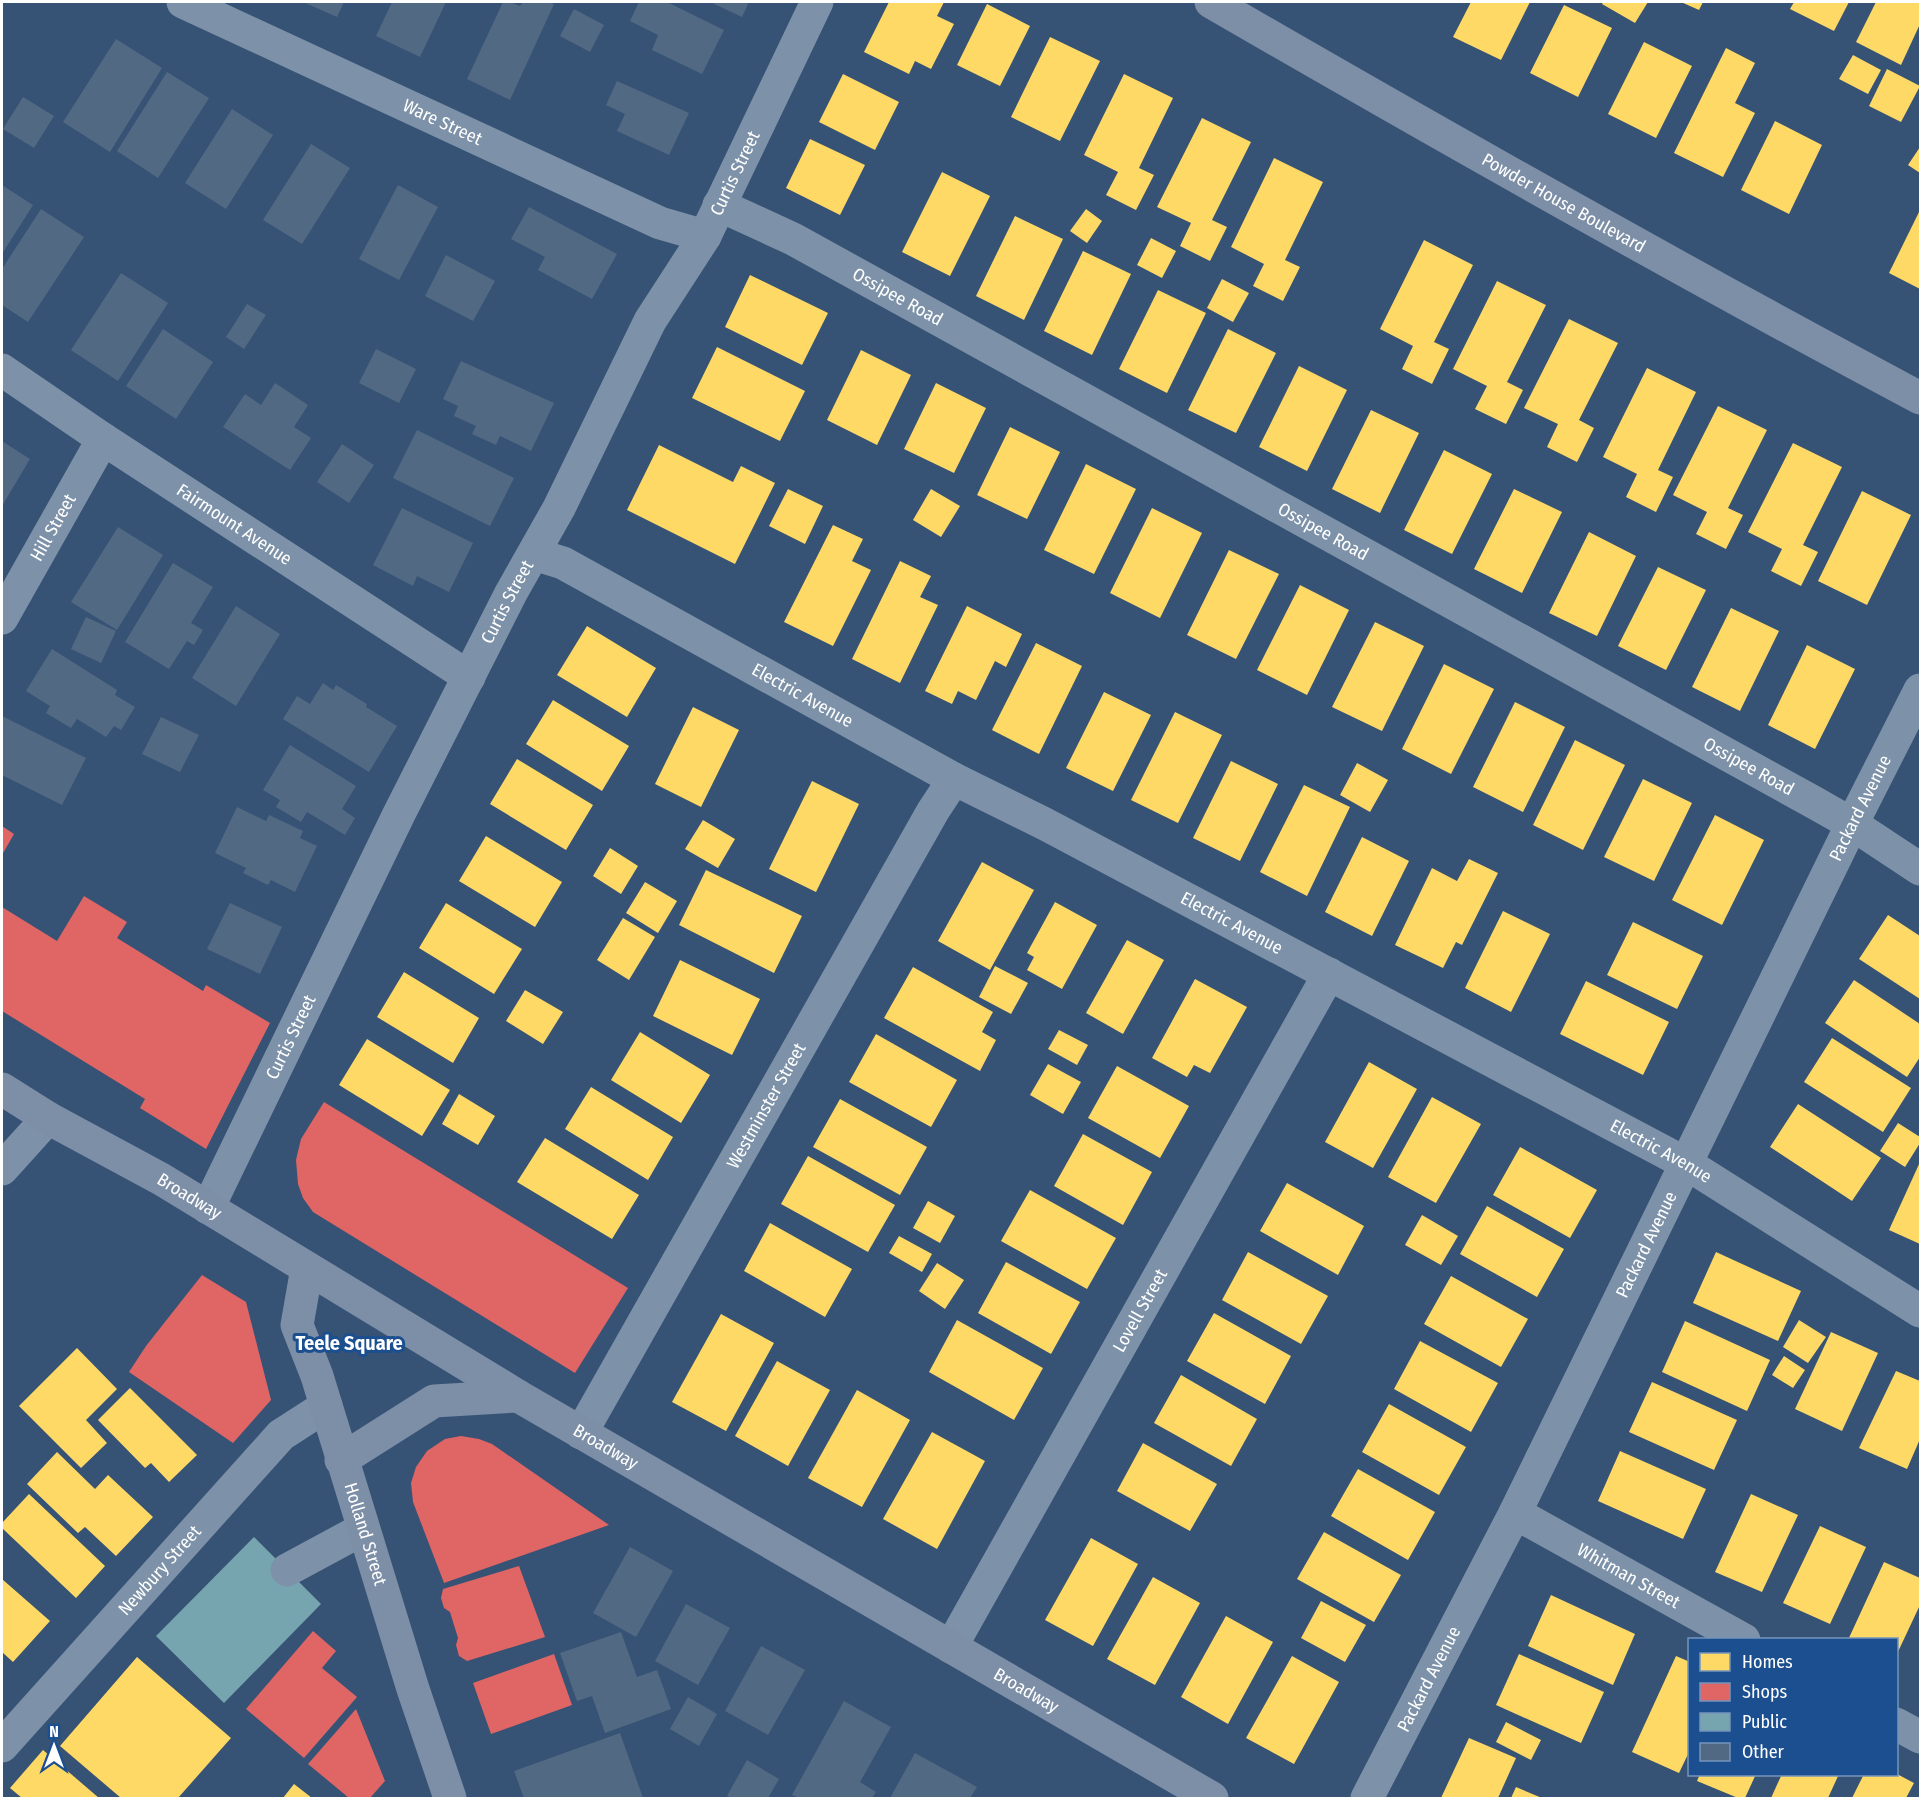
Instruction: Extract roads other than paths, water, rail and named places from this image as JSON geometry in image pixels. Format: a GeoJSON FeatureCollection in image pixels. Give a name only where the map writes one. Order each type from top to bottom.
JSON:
{"type":"FeatureCollection","features":[{"type":"Feature","properties":{"kind":"main road","name":"Powder House Boulevard"},"geometry":{"type":"LineString","coordinates":[[1212,2],[1456,144],[1784,326],[1920,398]]}},
{"type":"Feature","properties":{"kind":"main road","name":"Broadway"},"geometry":{"type":"LineString","coordinates":[[2,1089],[48,1118],[161,1179],[581,1433],[1212,1798]]}},
{"type":"Feature","properties":{"kind":"main road","name":"Holland Street"},"geometry":{"type":"LineString","coordinates":[[307,1268],[297,1325],[326,1406],[443,1793]]}},
{"type":"Feature","properties":{"kind":"main road"},"geometry":{"type":"LineString","coordinates":[[341,1460],[434,1401],[518,1396]]}},
{"type":"Feature","properties":{"kind":"street","name":"Ware Street"},"geometry":{"type":"LineString","coordinates":[[183,2],[660,224],[705,237]]}},
{"type":"Feature","properties":{"kind":"street","name":"Curtis Street"},"geometry":{"type":"LineString","coordinates":[[208,1208],[399,814],[511,593],[559,508],[650,321],[705,237],[817,2]]}},
{"type":"Feature","properties":{"kind":"street","name":"Ossipee Road"},"geometry":{"type":"LineString","coordinates":[[719,205],[803,245],[1852,824],[1920,869]]}},
{"type":"Feature","properties":{"kind":"street","name":"Fairmount Avenue"},"geometry":{"type":"LineString","coordinates":[[2,369],[103,439],[469,677]]}},
{"type":"Feature","properties":{"kind":"street","name":"Hill Street"},"geometry":{"type":"LineString","coordinates":[[2,618],[103,439]]}},
{"type":"Feature","properties":{"kind":"street","name":"Electric Avenue"},"geometry":{"type":"LineString","coordinates":[[534,554],[563,563],[954,780],[1045,824],[1687,1164],[1920,1311]]}},
{"type":"Feature","properties":{"kind":"street","name":"Packard Avenue"},"geometry":{"type":"LineString","coordinates":[[1367,1798],[1515,1513],[1852,824],[1920,690]]}},
{"type":"Feature","properties":{"kind":"street","name":"Westminster Street"},"geometry":{"type":"LineString","coordinates":[[581,1433],[954,780]]}},
{"type":"Feature","properties":{"kind":"street","name":"Lovell Street"},"geometry":{"type":"LineString","coordinates":[[951,1647],[1329,974]]}},
{"type":"Feature","properties":{"kind":"street"},"geometry":{"type":"LineString","coordinates":[[2,1169],[48,1118]]}},
{"type":"Feature","properties":{"kind":"street","name":"Newbury Street"},"geometry":{"type":"LineString","coordinates":[[2,1746],[281,1435],[326,1406]]}},
{"type":"Feature","properties":{"kind":"street","name":"Whitman Street"},"geometry":{"type":"LineString","coordinates":[[1515,1513],[1740,1638]]}},
{"type":"Feature","properties":{"kind":"street"},"geometry":{"type":"LineString","coordinates":[[287,1570],[363,1529]]}},
{"type":"Feature","properties":{"kind":"street"},"geometry":{"type":"LineString","coordinates":[[1898,1725],[1920,1737]]}},
{"type":"Feature","properties":{"kind":"district","name":"Teele Square"},"geometry":{"type":"Point","coordinates":[349,1343]}}]}
